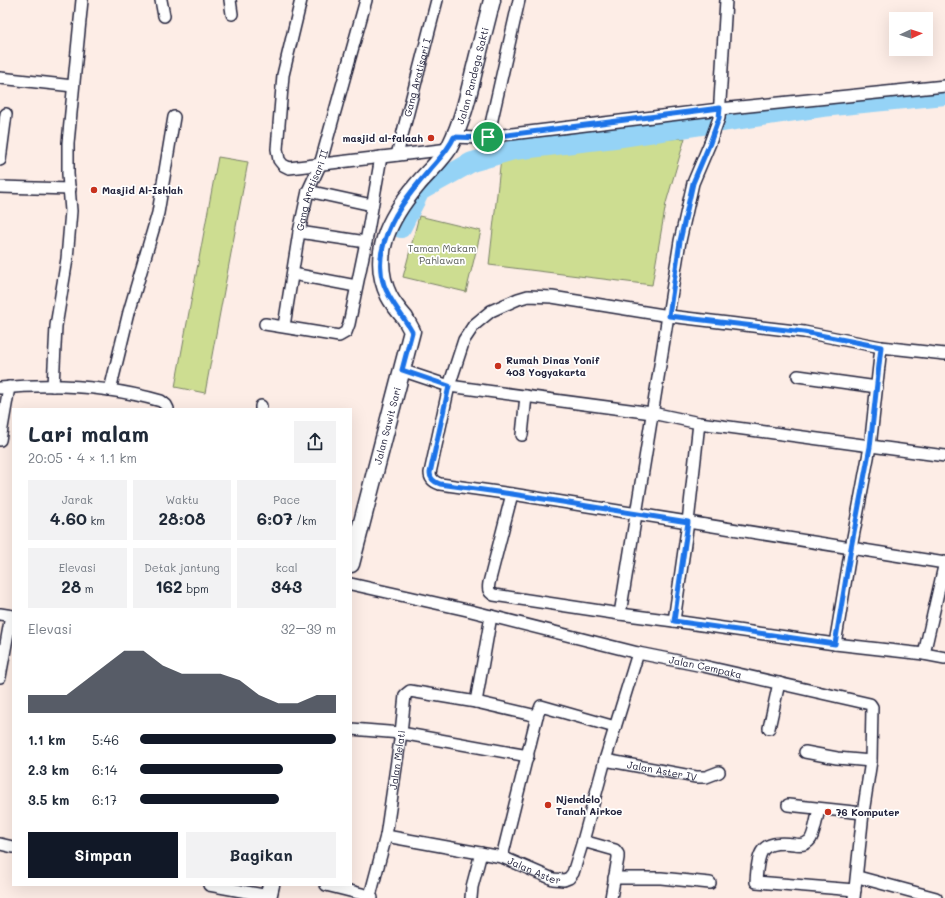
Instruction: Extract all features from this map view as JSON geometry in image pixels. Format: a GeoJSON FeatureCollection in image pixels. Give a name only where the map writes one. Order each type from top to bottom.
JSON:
{"type":"FeatureCollection","features":[{"type":"Feature","properties":{"kind":"main road","name":"Jalan Pandega Sakti"},"geometry":{"type":"LineString","coordinates":[[452,143],[464,112],[492,0]]}},
{"type":"Feature","properties":{"kind":"main road","name":"Jalan Sawit Sari"},"geometry":{"type":"LineString","coordinates":[[352,560],[412,332],[405,318],[389,297],[384,284],[380,268],[382,250],[396,212],[452,143]]}},
{"type":"Feature","properties":{"kind":"street"},"geometry":{"type":"LineString","coordinates":[[53,386],[56,326],[67,258],[71,212],[68,174],[68,143],[82,0]]}},
{"type":"Feature","properties":{"kind":"street"},"geometry":{"type":"LineString","coordinates":[[161,0],[164,16]]}},
{"type":"Feature","properties":{"kind":"street"},"geometry":{"type":"LineString","coordinates":[[230,0],[232,14]]}},
{"type":"Feature","properties":{"kind":"street"},"geometry":{"type":"LineString","coordinates":[[301,0],[283,75],[277,149],[278,160],[289,168],[397,155],[478,138],[720,113],[945,86]]}},
{"type":"Feature","properties":{"kind":"street","name":"Gang Aratisari II"},"geometry":{"type":"LineString","coordinates":[[284,326],[299,232],[308,191],[320,165],[366,0]]}},
{"type":"Feature","properties":{"kind":"street","name":"Gang Aratisari I"},"geometry":{"type":"LineString","coordinates":[[397,155],[437,0]]}},
{"type":"Feature","properties":{"kind":"street"},"geometry":{"type":"LineString","coordinates":[[488,137],[519,0]]}},
{"type":"Feature","properties":{"kind":"street"},"geometry":{"type":"LineString","coordinates":[[620,614],[680,241],[693,183],[710,143],[720,113],[720,87],[726,0]]}},
{"type":"Feature","properties":{"kind":"street"},"geometry":{"type":"LineString","coordinates":[[0,78],[73,86]]}},
{"type":"Feature","properties":{"kind":"street"},"geometry":{"type":"LineString","coordinates":[[0,160],[6,114]]}},
{"type":"Feature","properties":{"kind":"street"},"geometry":{"type":"LineString","coordinates":[[110,390],[128,312],[158,213],[174,117]]}},
{"type":"Feature","properties":{"kind":"street"},"geometry":{"type":"LineString","coordinates":[[266,324],[339,336],[346,332],[366,242],[381,157]]}},
{"type":"Feature","properties":{"kind":"street"},"geometry":{"type":"LineString","coordinates":[[0,187],[70,189]]}},
{"type":"Feature","properties":{"kind":"street"},"geometry":{"type":"LineString","coordinates":[[308,191],[372,205]]}},
{"type":"Feature","properties":{"kind":"street"},"geometry":{"type":"LineString","coordinates":[[299,232],[366,242]]}},
{"type":"Feature","properties":{"kind":"street"},"geometry":{"type":"LineString","coordinates":[[293,274],[356,286]]}},
{"type":"Feature","properties":{"kind":"street"},"geometry":{"type":"LineString","coordinates":[[924,654],[945,563],[512,494],[440,484],[434,482],[430,476],[449,386],[464,340],[474,325],[491,311],[528,296],[552,297],[669,316],[804,332],[881,347],[945,354]]}},
{"type":"Feature","properties":{"kind":"street"},"geometry":{"type":"LineString","coordinates":[[835,644],[870,447],[881,347]]}},
{"type":"Feature","properties":{"kind":"street"},"geometry":{"type":"LineString","coordinates":[[402,370],[449,386],[652,413],[699,423],[945,456]]}},
{"type":"Feature","properties":{"kind":"street"},"geometry":{"type":"LineString","coordinates":[[798,376],[877,387]]}},
{"type":"Feature","properties":{"kind":"street"},"geometry":{"type":"LineString","coordinates":[[0,440],[5,388],[53,386],[110,390],[161,401],[166,404],[168,408]]}},
{"type":"Feature","properties":{"kind":"street"},"geometry":{"type":"LineString","coordinates":[[522,435],[526,396]]}},
{"type":"Feature","properties":{"kind":"street"},"geometry":{"type":"LineString","coordinates":[[674,621],[688,522],[699,423]]}},
{"type":"Feature","properties":{"kind":"street"},"geometry":{"type":"LineString","coordinates":[[512,494],[489,583],[488,588],[490,593],[498,596],[620,614],[945,658]]}},
{"type":"Feature","properties":{"kind":"street","name":"Jalan Cempaka"},"geometry":{"type":"LineString","coordinates":[[352,584],[491,616],[638,653],[870,704],[872,706],[871,761],[863,813],[858,877],[855,894]]}},
{"type":"Feature","properties":{"kind":"street"},"geometry":{"type":"LineString","coordinates":[[0,677],[8,615]]}},
{"type":"Feature","properties":{"kind":"street"},"geometry":{"type":"LineString","coordinates":[[476,702],[491,616]]}},
{"type":"Feature","properties":{"kind":"street","name":"Jalan Aster"},"geometry":{"type":"LineString","coordinates":[[386,836],[502,857],[553,879],[564,880],[569,878],[573,873],[583,841],[605,760],[638,653]]}},
{"type":"Feature","properties":{"kind":"street"},"geometry":{"type":"LineString","coordinates":[[769,728],[779,683]]}},
{"type":"Feature","properties":{"kind":"street"},"geometry":{"type":"LineString","coordinates":[[528,756],[401,733],[406,695],[410,690],[476,702],[537,716]]}},
{"type":"Feature","properties":{"kind":"street"},"geometry":{"type":"LineString","coordinates":[[502,857],[537,716],[541,706],[615,727]]}},
{"type":"Feature","properties":{"kind":"street","name":"Jalan Melati"},"geometry":{"type":"LineString","coordinates":[[352,730],[401,733],[386,836],[371,897]]}},
{"type":"Feature","properties":{"kind":"street"},"geometry":{"type":"LineString","coordinates":[[805,752],[837,758],[871,761]]}},
{"type":"Feature","properties":{"kind":"street","name":"Jalan Aster IV"},"geometry":{"type":"LineString","coordinates":[[605,760],[696,778],[706,777],[719,772]]}},
{"type":"Feature","properties":{"kind":"street"},"geometry":{"type":"LineString","coordinates":[[788,805],[863,813]]}},
{"type":"Feature","properties":{"kind":"street"},"geometry":{"type":"LineString","coordinates":[[819,809],[811,838],[808,843],[799,845],[775,843],[766,847],[761,853],[757,863],[756,882],[855,894]]}},
{"type":"Feature","properties":{"kind":"street"},"geometry":{"type":"LineString","coordinates":[[583,841],[615,850],[618,854],[611,898]]}},
{"type":"Feature","properties":{"kind":"street"},"geometry":{"type":"LineString","coordinates":[[0,844],[12,847]]}},
{"type":"Feature","properties":{"kind":"street"},"geometry":{"type":"LineString","coordinates":[[471,898],[472,887],[481,853]]}},
{"type":"Feature","properties":{"kind":"street"},"geometry":{"type":"LineString","coordinates":[[858,877],[936,898]]}},
{"type":"Feature","properties":{"kind":"street"},"geometry":{"type":"LineString","coordinates":[[614,878],[661,878],[710,883]]}},
{"type":"Feature","properties":{"kind":"street"},"geometry":{"type":"LineString","coordinates":[[216,886],[269,893]]}},
{"type":"Feature","properties":{"kind":"street"},"geometry":{"type":"LineString","coordinates":[[330,886],[371,897]]}},
{"type":"Feature","properties":{"kind":"green space"},"geometry":{"type":"Polygon","coordinates":[[[685,138],[666,203],[652,285],[489,265],[502,149],[685,138]]]}},
{"type":"Feature","properties":{"kind":"green space"},"geometry":{"type":"Polygon","coordinates":[[[218,157],[248,162],[205,393],[175,387],[218,157]]]}},
{"type":"Feature","properties":{"kind":"green space","name":"Taman Makam Pahlawan"},"geometry":{"type":"Polygon","coordinates":[[[419,216],[481,231],[466,292],[403,277],[419,216]]]}},
{"type":"Feature","properties":{"kind":"waterway"},"geometry":{"type":"LineString","coordinates":[[401,228],[420,191],[472,162],[514,150],[615,138],[822,107],[945,95]]}},
{"type":"Feature","properties":{"kind":"place","name":"masjid al-falaah"},"geometry":{"type":"Point","coordinates":[431,138]}},
{"type":"Feature","properties":{"kind":"place","name":"Masjid Al-Ishlah"},"geometry":{"type":"Point","coordinates":[94,190]}},
{"type":"Feature","properties":{"kind":"place","name":"Rumah Dinas Yonif 403 Yogyakarta"},"geometry":{"type":"Point","coordinates":[498,366]}},
{"type":"Feature","properties":{"kind":"place","name":"Njendelo Tanah Airkoe"},"geometry":{"type":"Point","coordinates":[548,805]}},
{"type":"Feature","properties":{"kind":"place","name":"76 Komputer"},"geometry":{"type":"Point","coordinates":[828,812]}},
{"type":"Feature","properties":{"kind":"route"},"geometry":{"type":"LineString","coordinates":[[720,108],[719,118],[710,143],[693,183],[680,241],[669,316],[804,332],[881,347],[870,447],[835,644],[674,621],[688,522],[434,482],[430,476],[430,473],[449,386],[402,370],[412,332],[405,318],[389,297],[384,284],[380,268],[382,250],[396,212],[416,186],[449,149],[454,137],[488,137],[720,108]]}}]}
